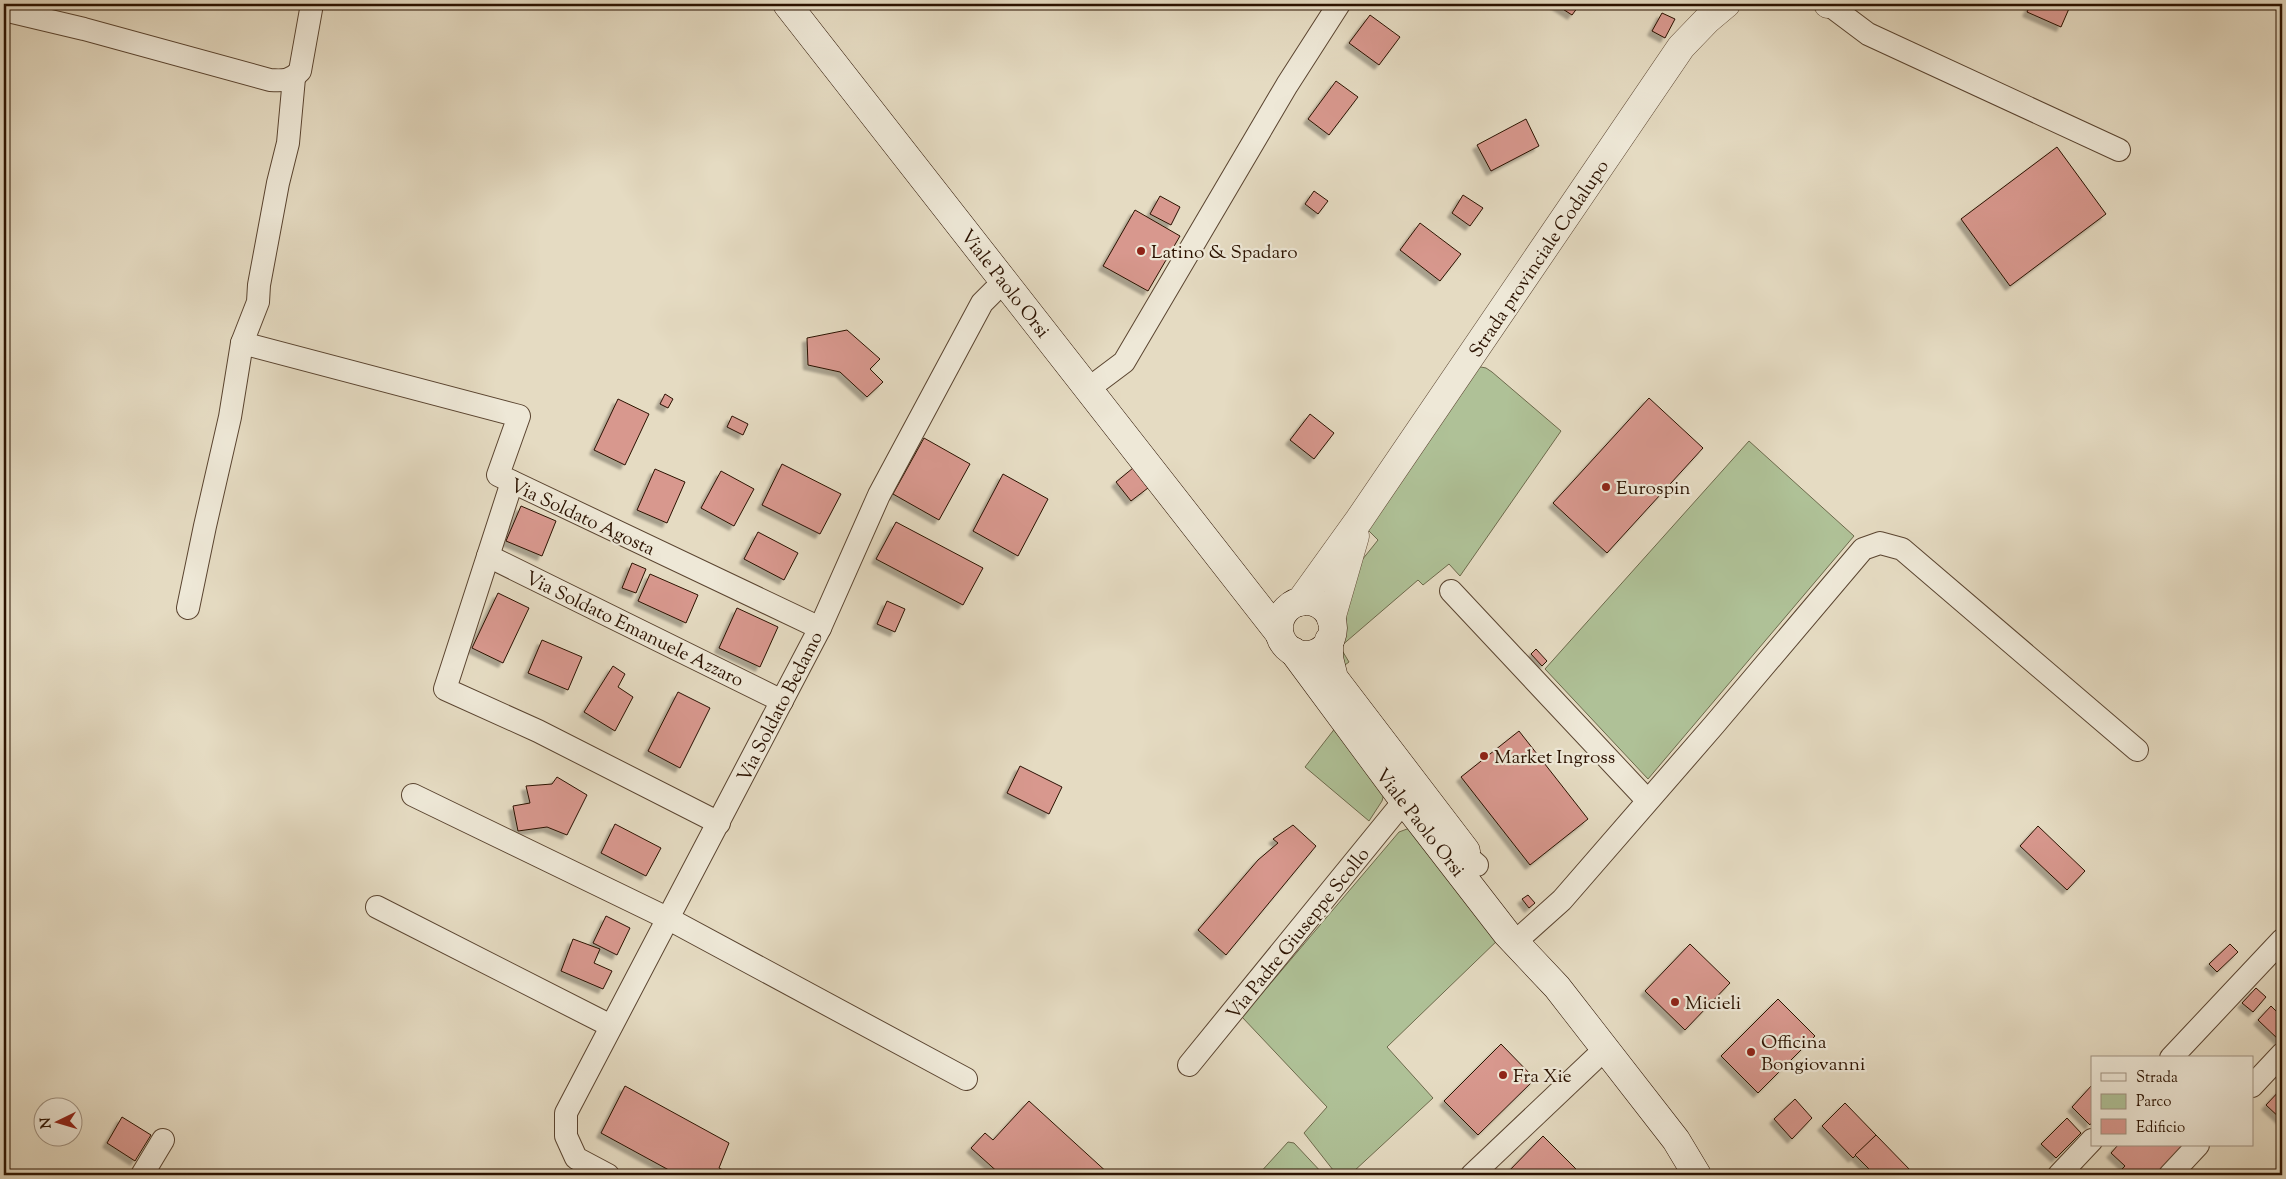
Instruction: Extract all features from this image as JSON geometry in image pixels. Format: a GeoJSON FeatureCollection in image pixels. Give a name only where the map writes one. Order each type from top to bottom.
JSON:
{"type":"FeatureCollection","features":[{"type":"Feature","properties":{"kind":"main road","name":"Viale Paolo Orsi"},"geometry":{"type":"LineString","coordinates":[[787,4],[1286,642],[1404,801],[1520,937],[1606,1049],[1690,1164],[1705,1175]]}},
{"type":"Feature","properties":{"kind":"main road","name":"Strada provinciale Codalupo"},"geometry":{"type":"LineString","coordinates":[[1298,602],[1359,520],[1681,47],[1707,20],[1726,4]]}},
{"type":"Feature","properties":{"kind":"main road"},"geometry":{"type":"LineString","coordinates":[[1298,602],[1282,615],[1286,642],[1303,654],[1313,653],[1322,649],[1330,630],[1359,520]]}},
{"type":"Feature","properties":{"kind":"main road"},"geometry":{"type":"LineString","coordinates":[[1224,564],[1263,593],[1280,601],[1310,601],[1319,605],[1326,611],[1330,630]]}},
{"type":"Feature","properties":{"kind":"main road","name":"Viale Paolo Orsi"},"geometry":{"type":"LineString","coordinates":[[1330,630],[1331,672],[1477,865],[1520,937]]}},
{"type":"Feature","properties":{"kind":"street"},"geometry":{"type":"LineString","coordinates":[[4,10],[84,29],[270,80],[282,81],[294,78],[300,72],[304,60],[312,4]]}},
{"type":"Feature","properties":{"kind":"street"},"geometry":{"type":"LineString","coordinates":[[1088,389],[1124,362],[1287,85],[1339,4]]}},
{"type":"Feature","properties":{"kind":"street"},"geometry":{"type":"LineString","coordinates":[[1829,4],[1868,34],[2119,150]]}},
{"type":"Feature","properties":{"kind":"street"},"geometry":{"type":"LineString","coordinates":[[188,608],[230,417],[242,344],[258,302],[276,193],[288,142],[294,78]]}},
{"type":"Feature","properties":{"kind":"street","name":"Via Soldato Bedamo"},"geometry":{"type":"LineString","coordinates":[[608,1175],[576,1158],[566,1136],[566,1113],[820,628],[879,495],[982,303],[1004,280]]}},
{"type":"Feature","properties":{"kind":"street","name":"Via Soldato Agosta"},"geometry":{"type":"LineString","coordinates":[[242,344],[519,416],[498,475],[820,628]]}},
{"type":"Feature","properties":{"kind":"street"},"geometry":{"type":"LineString","coordinates":[[512,482],[445,689],[538,732],[719,822]]}},
{"type":"Feature","properties":{"kind":"street"},"geometry":{"type":"LineString","coordinates":[[1520,937],[1562,900],[1863,549],[1880,543],[1902,549],[2138,750]]}},
{"type":"Feature","properties":{"kind":"street","name":"Via Soldato Emanuele Azzaro"},"geometry":{"type":"LineString","coordinates":[[488,556],[782,701]]}},
{"type":"Feature","properties":{"kind":"street"},"geometry":{"type":"LineString","coordinates":[[1451,592],[1647,800]]}},
{"type":"Feature","properties":{"kind":"street"},"geometry":{"type":"LineString","coordinates":[[1350,699],[1366,735],[1403,786],[1404,801],[1416,801],[1424,807],[1453,846],[1477,865]]}},
{"type":"Feature","properties":{"kind":"street"},"geometry":{"type":"LineString","coordinates":[[413,795],[669,919],[966,1080]]}},
{"type":"Feature","properties":{"kind":"street","name":"Via Padre Giuseppe Scollo"},"geometry":{"type":"LineString","coordinates":[[1189,1065],[1404,801]]}},
{"type":"Feature","properties":{"kind":"street"},"geometry":{"type":"LineString","coordinates":[[377,907],[611,1026]]}},
{"type":"Feature","properties":{"kind":"street"},"geometry":{"type":"LineString","coordinates":[[2172,1056],[2282,940]]}},
{"type":"Feature","properties":{"kind":"street"},"geometry":{"type":"LineString","coordinates":[[1472,1175],[1606,1049]]}},
{"type":"Feature","properties":{"kind":"street"},"geometry":{"type":"LineString","coordinates":[[2254,1084],[2282,1054]]}},
{"type":"Feature","properties":{"kind":"street"},"geometry":{"type":"LineString","coordinates":[[142,1175],[163,1140]]}},
{"type":"Feature","properties":{"kind":"street"},"geometry":{"type":"LineString","coordinates":[[2059,1175],[2091,1141]]}},
{"type":"Feature","properties":{"kind":"street"},"geometry":{"type":"LineString","coordinates":[[2170,1175],[2197,1146]]}},
{"type":"Feature","properties":{"kind":"green space"},"geometry":{"type":"Polygon","coordinates":[[[1476,366],[1486,368],[1492,372],[1561,431],[1460,576],[1449,564],[1423,585],[1418,580],[1340,647],[1349,662],[1338,670],[1340,623],[1358,565],[1378,540],[1366,528],[1476,366]]]}},
{"type":"Feature","properties":{"kind":"green space"},"geometry":{"type":"Polygon","coordinates":[[[1749,441],[1854,536],[1648,779],[1545,669],[1749,441]]]}},
{"type":"Feature","properties":{"kind":"green space"},"geometry":{"type":"Polygon","coordinates":[[[1336,727],[1385,790],[1382,801],[1369,821],[1305,767],[1336,727]]]}},
{"type":"Feature","properties":{"kind":"green space"},"geometry":{"type":"Polygon","coordinates":[[[1413,829],[1502,936],[1387,1047],[1433,1098],[1353,1172],[1356,1175],[1337,1175],[1304,1133],[1327,1107],[1242,1017],[1399,832],[1413,829]]]}},
{"type":"Feature","properties":{"kind":"green space"},"geometry":{"type":"Polygon","coordinates":[[[1288,1142],[1294,1143],[1324,1175],[1258,1175],[1288,1142]]]}},
{"type":"Feature","properties":{"kind":"building"},"geometry":{"type":"Polygon","coordinates":[[[1555,4],[1573,4],[1578,7],[1572,15],[1555,4]]]}},
{"type":"Feature","properties":{"kind":"building"},"geometry":{"type":"Polygon","coordinates":[[[2031,4],[2071,4],[2061,27],[2027,12],[2031,4]]]}},
{"type":"Feature","properties":{"kind":"building"},"geometry":{"type":"Polygon","coordinates":[[[1662,13],[1675,19],[1665,38],[1652,31],[1662,13]]]}},
{"type":"Feature","properties":{"kind":"building"},"geometry":{"type":"Polygon","coordinates":[[[1370,15],[1400,37],[1379,65],[1349,43],[1370,15]]]}},
{"type":"Feature","properties":{"kind":"building"},"geometry":{"type":"Polygon","coordinates":[[[1336,81],[1358,97],[1329,135],[1308,119],[1336,81]]]}},
{"type":"Feature","properties":{"kind":"building"},"geometry":{"type":"Polygon","coordinates":[[[1526,119],[1539,146],[1491,171],[1477,145],[1526,119]]]}},
{"type":"Feature","properties":{"kind":"building"},"geometry":{"type":"Polygon","coordinates":[[[2057,147],[2106,214],[2010,286],[1961,219],[2057,147]]]}},
{"type":"Feature","properties":{"kind":"building"},"geometry":{"type":"Polygon","coordinates":[[[1314,191],[1328,201],[1318,214],[1305,204],[1314,191]]]}},
{"type":"Feature","properties":{"kind":"building"},"geometry":{"type":"Polygon","coordinates":[[[1463,195],[1483,208],[1470,226],[1452,213],[1463,195]]]}},
{"type":"Feature","properties":{"kind":"building"},"geometry":{"type":"Polygon","coordinates":[[[1160,196],[1180,207],[1171,225],[1150,214],[1160,196]]]}},
{"type":"Feature","properties":{"kind":"building","name":"Latino & Spadaro"},"geometry":{"type":"Polygon","coordinates":[[[1135,210],[1180,236],[1148,291],[1103,266],[1135,210]]]}},
{"type":"Feature","properties":{"kind":"building"},"geometry":{"type":"Polygon","coordinates":[[[1420,223],[1461,254],[1440,281],[1400,250],[1420,223]]]}},
{"type":"Feature","properties":{"kind":"building"},"geometry":{"type":"Polygon","coordinates":[[[847,330],[880,359],[870,369],[883,382],[867,397],[840,372],[808,365],[807,338],[847,330]]]}},
{"type":"Feature","properties":{"kind":"building"},"geometry":{"type":"Polygon","coordinates":[[[665,394],[673,399],[668,408],[660,404],[665,394]]]}},
{"type":"Feature","properties":{"kind":"building"},"geometry":{"type":"Polygon","coordinates":[[[1649,398],[1703,448],[1607,553],[1553,503],[1649,398]]]}},
{"type":"Feature","properties":{"kind":"building"},"geometry":{"type":"Polygon","coordinates":[[[618,399],[649,414],[625,465],[594,450],[618,399]]]}},
{"type":"Feature","properties":{"kind":"building"},"geometry":{"type":"Polygon","coordinates":[[[1310,414],[1334,433],[1314,459],[1290,440],[1310,414]]]}},
{"type":"Feature","properties":{"kind":"building"},"geometry":{"type":"Polygon","coordinates":[[[732,416],[748,424],[743,435],[727,427],[732,416]]]}},
{"type":"Feature","properties":{"kind":"building"},"geometry":{"type":"Polygon","coordinates":[[[924,438],[970,464],[939,520],[893,494],[924,438]]]}},
{"type":"Feature","properties":{"kind":"building"},"geometry":{"type":"Polygon","coordinates":[[[782,464],[841,494],[820,534],[762,505],[782,464]]]}},
{"type":"Feature","properties":{"kind":"building"},"geometry":{"type":"Polygon","coordinates":[[[1133,468],[1148,488],[1131,501],[1116,482],[1133,468]]]}},
{"type":"Feature","properties":{"kind":"building"},"geometry":{"type":"Polygon","coordinates":[[[655,469],[685,482],[667,523],[637,510],[655,469]]]}},
{"type":"Feature","properties":{"kind":"building"},"geometry":{"type":"Polygon","coordinates":[[[721,471],[754,489],[734,526],[701,508],[721,471]]]}},
{"type":"Feature","properties":{"kind":"building"},"geometry":{"type":"Polygon","coordinates":[[[1003,474],[1048,499],[1018,556],[973,531],[1003,474]]]}},
{"type":"Feature","properties":{"kind":"building"},"geometry":{"type":"Polygon","coordinates":[[[521,506],[556,521],[542,556],[506,541],[521,506]]]}},
{"type":"Feature","properties":{"kind":"building"},"geometry":{"type":"Polygon","coordinates":[[[896,522],[983,568],[963,605],[876,559],[896,522]]]}},
{"type":"Feature","properties":{"kind":"building"},"geometry":{"type":"Polygon","coordinates":[[[758,532],[798,553],[784,580],[744,559],[758,532]]]}},
{"type":"Feature","properties":{"kind":"building"},"geometry":{"type":"Polygon","coordinates":[[[632,563],[646,569],[636,593],[622,588],[632,563]]]}},
{"type":"Feature","properties":{"kind":"building"},"geometry":{"type":"Polygon","coordinates":[[[650,574],[698,595],[686,623],[638,601],[650,574]]]}},
{"type":"Feature","properties":{"kind":"building"},"geometry":{"type":"Polygon","coordinates":[[[498,593],[529,608],[503,663],[472,648],[498,593]]]}},
{"type":"Feature","properties":{"kind":"building"},"geometry":{"type":"Polygon","coordinates":[[[887,601],[905,609],[895,632],[877,624],[887,601]]]}},
{"type":"Feature","properties":{"kind":"building"},"geometry":{"type":"Polygon","coordinates":[[[737,608],[778,627],[760,667],[719,648],[737,608]]]}},
{"type":"Feature","properties":{"kind":"building"},"geometry":{"type":"Polygon","coordinates":[[[542,640],[582,657],[568,690],[528,673],[542,640]]]}},
{"type":"Feature","properties":{"kind":"building"},"geometry":{"type":"Polygon","coordinates":[[[1536,649],[1547,661],[1542,666],[1531,654],[1536,649]]]}},
{"type":"Feature","properties":{"kind":"building"},"geometry":{"type":"Polygon","coordinates":[[[613,666],[625,674],[618,687],[633,697],[615,731],[584,712],[613,666]]]}},
{"type":"Feature","properties":{"kind":"building"},"geometry":{"type":"Polygon","coordinates":[[[678,692],[710,708],[680,768],[648,751],[678,692]]]}},
{"type":"Feature","properties":{"kind":"building"},"geometry":{"type":"Polygon","coordinates":[[[1519,731],[1588,819],[1530,865],[1461,777],[1519,731]]]}},
{"type":"Feature","properties":{"kind":"building"},"geometry":{"type":"Polygon","coordinates":[[[1020,766],[1062,787],[1049,814],[1007,793],[1020,766]]]}},
{"type":"Feature","properties":{"kind":"building"},"geometry":{"type":"Polygon","coordinates":[[[557,777],[587,795],[567,835],[547,827],[518,831],[513,806],[530,803],[526,786],[552,784],[557,777]]]}},
{"type":"Feature","properties":{"kind":"building"},"geometry":{"type":"Polygon","coordinates":[[[615,824],[661,848],[646,876],[601,853],[615,824]]]}},
{"type":"Feature","properties":{"kind":"building"},"geometry":{"type":"Polygon","coordinates":[[[1293,825],[1316,846],[1226,955],[1198,930],[1258,860],[1278,843],[1273,839],[1293,825]]]}},
{"type":"Feature","properties":{"kind":"building"},"geometry":{"type":"Polygon","coordinates":[[[2038,826],[2085,871],[2067,890],[2020,846],[2038,826]]]}},
{"type":"Feature","properties":{"kind":"building"},"geometry":{"type":"Polygon","coordinates":[[[1528,895],[1535,903],[1529,908],[1522,899],[1528,895]]]}},
{"type":"Feature","properties":{"kind":"building"},"geometry":{"type":"Polygon","coordinates":[[[606,916],[630,928],[617,955],[593,943],[606,916]]]}},
{"type":"Feature","properties":{"kind":"building"},"geometry":{"type":"Polygon","coordinates":[[[573,939],[600,949],[594,963],[612,971],[603,989],[561,971],[573,939]]]}},
{"type":"Feature","properties":{"kind":"building"},"geometry":{"type":"Polygon","coordinates":[[[1690,944],[1730,983],[1685,1030],[1645,991],[1690,944]]]}},
{"type":"Feature","properties":{"kind":"building"},"geometry":{"type":"Polygon","coordinates":[[[2230,944],[2238,952],[2217,972],[2209,964],[2230,944]]]}},
{"type":"Feature","properties":{"kind":"building"},"geometry":{"type":"Polygon","coordinates":[[[2256,988],[2266,997],[2253,1012],[2242,1003],[2256,988]]]}},
{"type":"Feature","properties":{"kind":"building"},"geometry":{"type":"Polygon","coordinates":[[[1778,999],[1815,1036],[1758,1093],[1721,1056],[1778,999]]]}},
{"type":"Feature","properties":{"kind":"building"},"geometry":{"type":"Polygon","coordinates":[[[2271,1006],[2282,1017],[2282,1039],[2280,1041],[2258,1020],[2271,1006]]]}},
{"type":"Feature","properties":{"kind":"building"},"geometry":{"type":"Polygon","coordinates":[[[1501,1044],[1535,1079],[1478,1135],[1444,1101],[1501,1044]]]}},
{"type":"Feature","properties":{"kind":"building"},"geometry":{"type":"Polygon","coordinates":[[[625,1086],[729,1143],[719,1168],[733,1175],[678,1175],[601,1133],[625,1086]]]}},
{"type":"Feature","properties":{"kind":"building"},"geometry":{"type":"Polygon","coordinates":[[[2091,1086],[2090,1125],[2072,1107],[2091,1086]]]}},
{"type":"Feature","properties":{"kind":"building"},"geometry":{"type":"Polygon","coordinates":[[[2282,1088],[2282,1120],[2266,1105],[2282,1088]]]}},
{"type":"Feature","properties":{"kind":"building"},"geometry":{"type":"Polygon","coordinates":[[[1795,1099],[1812,1118],[1792,1139],[1774,1119],[1795,1099]]]}},
{"type":"Feature","properties":{"kind":"building"},"geometry":{"type":"Polygon","coordinates":[[[1029,1101],[1110,1175],[1001,1175],[971,1148],[985,1133],[993,1140],[1029,1101]]]}},
{"type":"Feature","properties":{"kind":"building"},"geometry":{"type":"Polygon","coordinates":[[[1845,1103],[1876,1135],[1853,1158],[1822,1126],[1845,1103]]]}},
{"type":"Feature","properties":{"kind":"building"},"geometry":{"type":"Polygon","coordinates":[[[122,1117],[151,1135],[135,1161],[107,1143],[122,1117]]]}},
{"type":"Feature","properties":{"kind":"building"},"geometry":{"type":"Polygon","coordinates":[[[2067,1118],[2081,1133],[2056,1158],[2041,1144],[2067,1118]]]}},
{"type":"Feature","properties":{"kind":"building"},"geometry":{"type":"Polygon","coordinates":[[[1876,1135],[1911,1171],[1907,1175],[1875,1175],[1855,1155],[1876,1135]]]}},
{"type":"Feature","properties":{"kind":"building"},"geometry":{"type":"Polygon","coordinates":[[[1543,1136],[1580,1175],[1509,1175],[1507,1173],[1543,1136]]]}},
{"type":"Feature","properties":{"kind":"building"},"geometry":{"type":"Polygon","coordinates":[[[2117,1146],[2183,1146],[2158,1175],[2116,1175],[2125,1166],[2111,1153],[2117,1146]]]}},
{"type":"Feature","properties":{"kind":"place","name":"Latino & Spadaro"},"geometry":{"type":"Point","coordinates":[1141,251]}},
{"type":"Feature","properties":{"kind":"place","name":"Eurospin"},"geometry":{"type":"Point","coordinates":[1606,487]}},
{"type":"Feature","properties":{"kind":"place","name":"Market Ingross"},"geometry":{"type":"Point","coordinates":[1484,756]}},
{"type":"Feature","properties":{"kind":"place","name":"Micieli"},"geometry":{"type":"Point","coordinates":[1675,1002]}},
{"type":"Feature","properties":{"kind":"place","name":"Officina Bongiovanni"},"geometry":{"type":"Point","coordinates":[1751,1052]}},
{"type":"Feature","properties":{"kind":"place","name":"Fra Xie"},"geometry":{"type":"Point","coordinates":[1503,1075]}}]}
